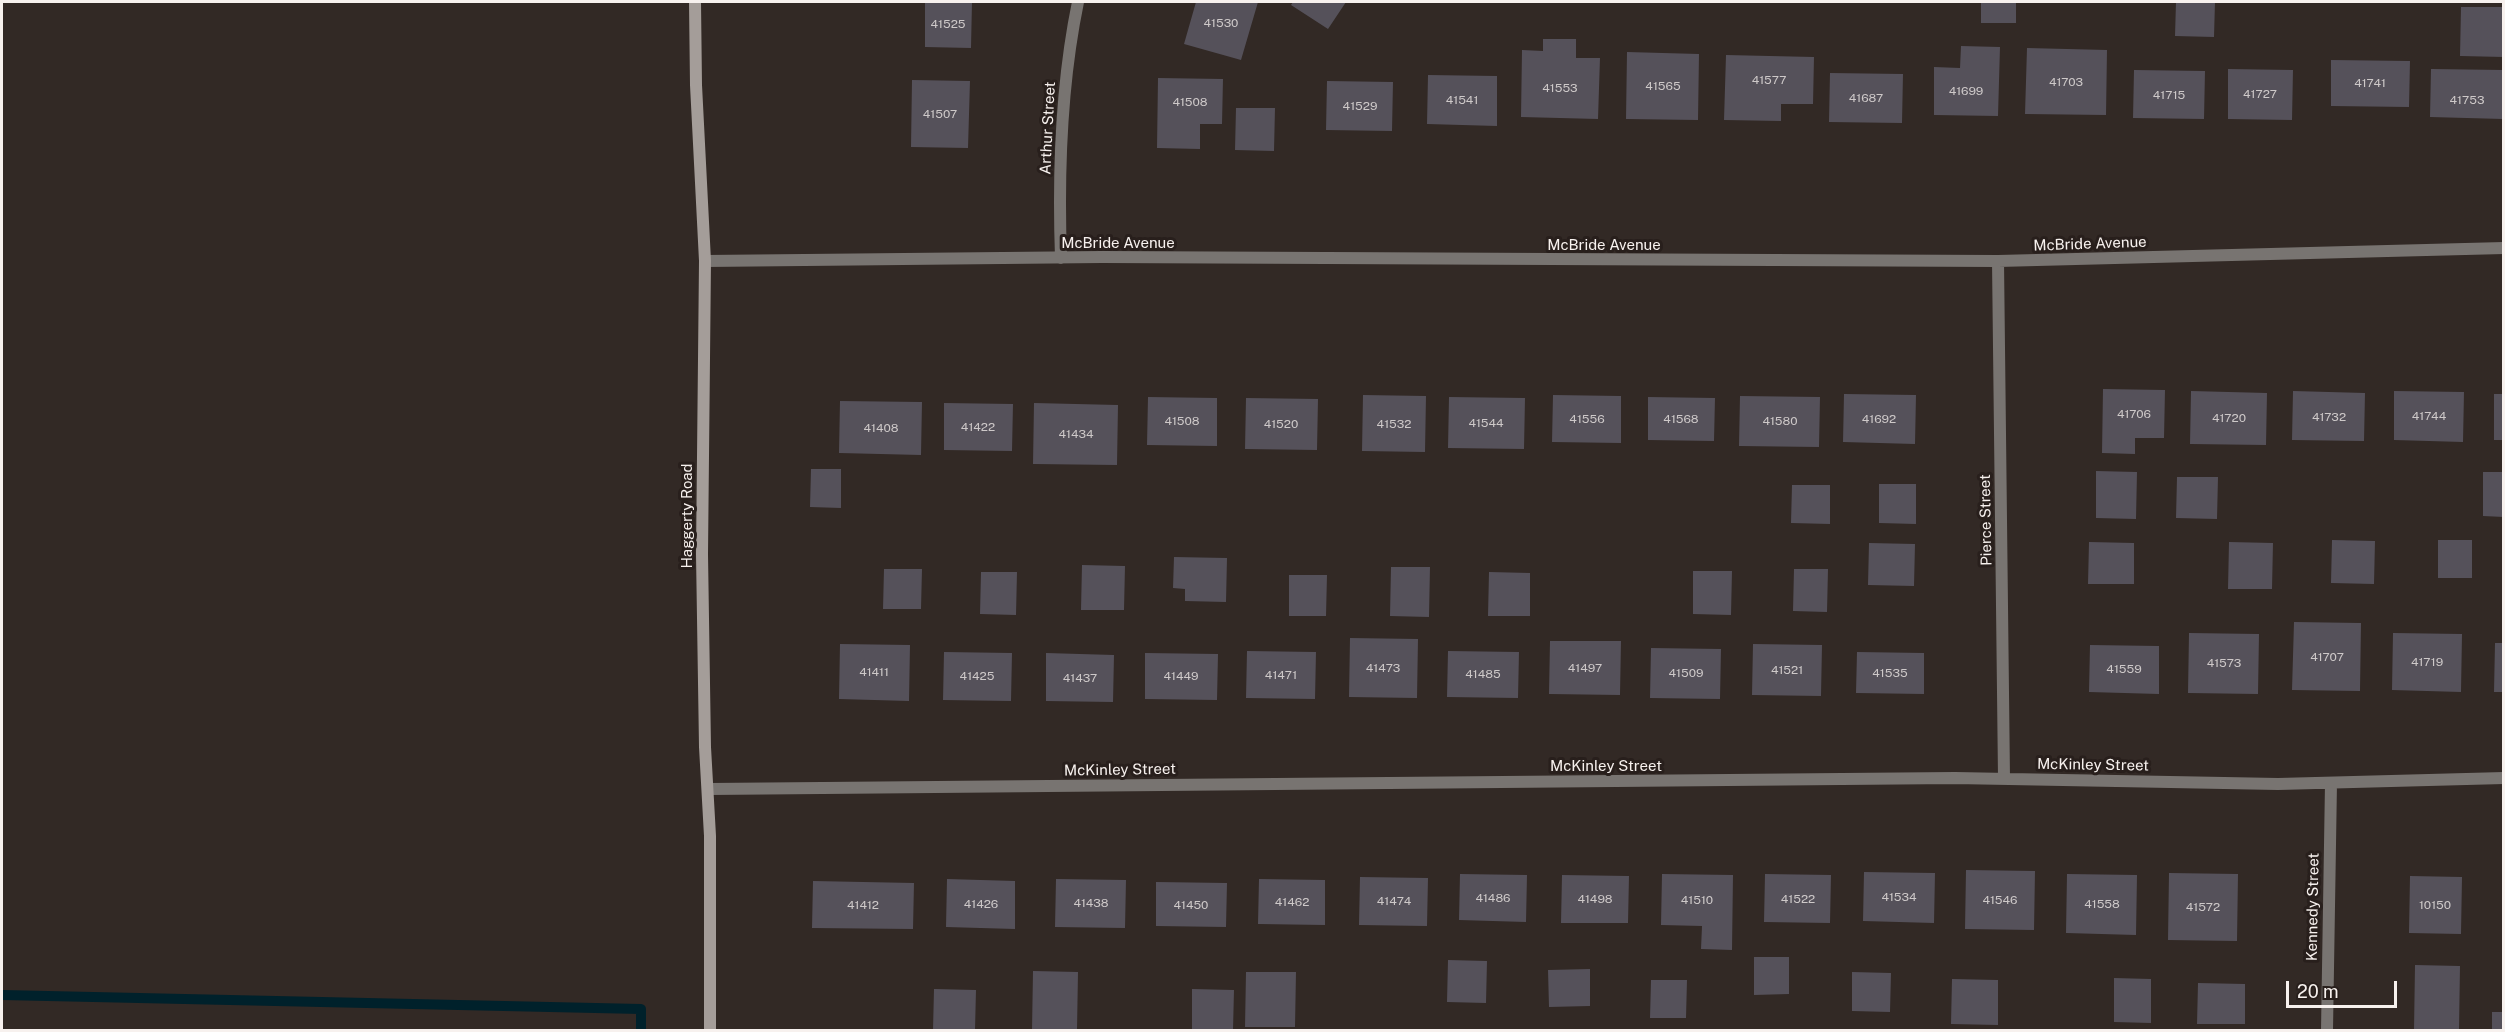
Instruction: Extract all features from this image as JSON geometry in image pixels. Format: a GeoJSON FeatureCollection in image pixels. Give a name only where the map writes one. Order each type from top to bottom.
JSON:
{"type":"FeatureCollection","features":[{"type":"Feature","properties":{"kind":"main road","name":"Haggerty Road"},"geometry":{"type":"LineString","coordinates":[[695,2],[705,261],[702,554],[705,747],[709,789],[710,1030]]}},
{"type":"Feature","properties":{"kind":"street","name":"Arthur Street"},"geometry":{"type":"LineString","coordinates":[[1060,258],[1059,195],[1067,52],[1078,2]]}},
{"type":"Feature","properties":{"kind":"street","name":"McBride Avenue"},"geometry":{"type":"LineString","coordinates":[[705,261],[1060,258],[1998,261],[2504,248]]}},
{"type":"Feature","properties":{"kind":"street","name":"Pierce Street"},"geometry":{"type":"LineString","coordinates":[[1998,261],[2004,778]]}},
{"type":"Feature","properties":{"kind":"street","name":"McKinley Street"},"geometry":{"type":"LineString","coordinates":[[709,789],[2004,778],[2331,783],[2504,778]]}},
{"type":"Feature","properties":{"kind":"street","name":"Kennedy Street"},"geometry":{"type":"LineString","coordinates":[[2327,1030],[2331,783]]}},
{"type":"Feature","properties":{"kind":"building"},"geometry":{"type":"Polygon","coordinates":[[[925,2],[972,2],[971,48],[925,47],[925,2]]]}},
{"type":"Feature","properties":{"kind":"building"},"geometry":{"type":"Polygon","coordinates":[[[1196,2],[1258,2],[1241,60],[1184,44],[1196,2]]]}},
{"type":"Feature","properties":{"kind":"building"},"geometry":{"type":"Polygon","coordinates":[[[1293,2],[1346,2],[1328,29],[1291,5],[1293,2]]]}},
{"type":"Feature","properties":{"kind":"building"},"geometry":{"type":"Polygon","coordinates":[[[1981,2],[2016,2],[2016,23],[1981,23],[1981,2]]]}},
{"type":"Feature","properties":{"kind":"building"},"geometry":{"type":"Polygon","coordinates":[[[2176,2],[2215,2],[2214,37],[2175,36],[2176,2]]]}},
{"type":"Feature","properties":{"kind":"building"},"geometry":{"type":"Polygon","coordinates":[[[2461,7],[2504,7],[2504,57],[2460,56],[2461,7]]]}},
{"type":"Feature","properties":{"kind":"building"},"geometry":{"type":"Polygon","coordinates":[[[1543,39],[1576,39],[1576,58],[1600,58],[1598,119],[1521,117],[1522,50],[1543,51],[1543,39]]]}},
{"type":"Feature","properties":{"kind":"building"},"geometry":{"type":"Polygon","coordinates":[[[1961,46],[2000,47],[1998,116],[1934,115],[1934,67],[1960,68],[1961,46]]]}},
{"type":"Feature","properties":{"kind":"building"},"geometry":{"type":"Polygon","coordinates":[[[2027,48],[2107,50],[2106,115],[2025,114],[2027,48]]]}},
{"type":"Feature","properties":{"kind":"building"},"geometry":{"type":"Polygon","coordinates":[[[1627,52],[1699,54],[1698,120],[1626,119],[1627,52]]]}},
{"type":"Feature","properties":{"kind":"building"},"geometry":{"type":"Polygon","coordinates":[[[1726,55],[1814,57],[1813,104],[1781,104],[1781,121],[1724,120],[1726,55]]]}},
{"type":"Feature","properties":{"kind":"building"},"geometry":{"type":"Polygon","coordinates":[[[2331,60],[2410,61],[2409,107],[2331,106],[2331,60]]]}},
{"type":"Feature","properties":{"kind":"building"},"geometry":{"type":"Polygon","coordinates":[[[2228,69],[2293,70],[2292,120],[2228,119],[2228,69]]]}},
{"type":"Feature","properties":{"kind":"building"},"geometry":{"type":"Polygon","coordinates":[[[2431,69],[2504,70],[2503,119],[2430,117],[2431,69]]]}},
{"type":"Feature","properties":{"kind":"building"},"geometry":{"type":"Polygon","coordinates":[[[2134,70],[2205,71],[2204,119],[2133,118],[2134,70]]]}},
{"type":"Feature","properties":{"kind":"building"},"geometry":{"type":"Polygon","coordinates":[[[1830,73],[1903,74],[1902,123],[1829,122],[1830,73]]]}},
{"type":"Feature","properties":{"kind":"building"},"geometry":{"type":"Polygon","coordinates":[[[1428,75],[1497,76],[1497,126],[1427,124],[1428,75]]]}},
{"type":"Feature","properties":{"kind":"building"},"geometry":{"type":"Polygon","coordinates":[[[1158,78],[1223,79],[1222,124],[1200,124],[1200,149],[1157,148],[1158,78]]]}},
{"type":"Feature","properties":{"kind":"building"},"geometry":{"type":"Polygon","coordinates":[[[912,80],[970,81],[968,148],[911,147],[912,80]]]}},
{"type":"Feature","properties":{"kind":"building"},"geometry":{"type":"Polygon","coordinates":[[[1327,81],[1393,82],[1392,131],[1326,130],[1327,81]]]}},
{"type":"Feature","properties":{"kind":"building"},"geometry":{"type":"Polygon","coordinates":[[[1236,108],[1275,108],[1274,151],[1235,150],[1236,108]]]}},
{"type":"Feature","properties":{"kind":"building"},"geometry":{"type":"Polygon","coordinates":[[[2103,389],[2165,390],[2164,438],[2135,438],[2135,454],[2102,453],[2103,389]]]}},
{"type":"Feature","properties":{"kind":"building"},"geometry":{"type":"Polygon","coordinates":[[[2191,391],[2267,393],[2266,445],[2190,444],[2191,391]]]}},
{"type":"Feature","properties":{"kind":"building"},"geometry":{"type":"Polygon","coordinates":[[[2293,391],[2365,393],[2364,441],[2292,440],[2293,391]]]}},
{"type":"Feature","properties":{"kind":"building"},"geometry":{"type":"Polygon","coordinates":[[[2394,391],[2464,392],[2463,442],[2394,440],[2394,391]]]}},
{"type":"Feature","properties":{"kind":"building"},"geometry":{"type":"Polygon","coordinates":[[[1844,394],[1916,395],[1915,444],[1843,442],[1844,394]]]}},
{"type":"Feature","properties":{"kind":"building"},"geometry":{"type":"Polygon","coordinates":[[[2494,394],[2504,394],[2504,440],[2494,440],[2494,394]]]}},
{"type":"Feature","properties":{"kind":"building"},"geometry":{"type":"Polygon","coordinates":[[[1363,395],[1426,396],[1425,452],[1362,451],[1363,395]]]}},
{"type":"Feature","properties":{"kind":"building"},"geometry":{"type":"Polygon","coordinates":[[[1553,395],[1621,396],[1621,443],[1552,442],[1553,395]]]}},
{"type":"Feature","properties":{"kind":"building"},"geometry":{"type":"Polygon","coordinates":[[[1740,396],[1820,397],[1819,447],[1739,446],[1740,396]]]}},
{"type":"Feature","properties":{"kind":"building"},"geometry":{"type":"Polygon","coordinates":[[[1148,397],[1217,398],[1217,446],[1147,445],[1148,397]]]}},
{"type":"Feature","properties":{"kind":"building"},"geometry":{"type":"Polygon","coordinates":[[[1449,397],[1525,398],[1524,449],[1448,448],[1449,397]]]}},
{"type":"Feature","properties":{"kind":"building"},"geometry":{"type":"Polygon","coordinates":[[[1648,397],[1715,398],[1714,441],[1648,440],[1648,397]]]}},
{"type":"Feature","properties":{"kind":"building"},"geometry":{"type":"Polygon","coordinates":[[[1246,398],[1318,399],[1317,450],[1245,449],[1246,398]]]}},
{"type":"Feature","properties":{"kind":"building"},"geometry":{"type":"Polygon","coordinates":[[[840,401],[922,402],[921,455],[839,453],[840,401]]]}},
{"type":"Feature","properties":{"kind":"building"},"geometry":{"type":"Polygon","coordinates":[[[944,403],[1013,404],[1012,451],[944,450],[944,403]]]}},
{"type":"Feature","properties":{"kind":"building"},"geometry":{"type":"Polygon","coordinates":[[[1034,403],[1118,405],[1117,465],[1033,464],[1034,403]]]}},
{"type":"Feature","properties":{"kind":"building"},"geometry":{"type":"Polygon","coordinates":[[[811,469],[841,469],[841,508],[810,507],[811,469]]]}},
{"type":"Feature","properties":{"kind":"building"},"geometry":{"type":"Polygon","coordinates":[[[2096,471],[2137,472],[2136,519],[2096,518],[2096,471]]]}},
{"type":"Feature","properties":{"kind":"building"},"geometry":{"type":"Polygon","coordinates":[[[2483,472],[2504,472],[2504,517],[2483,516],[2483,472]]]}},
{"type":"Feature","properties":{"kind":"building"},"geometry":{"type":"Polygon","coordinates":[[[2177,477],[2218,477],[2217,519],[2176,518],[2177,477]]]}},
{"type":"Feature","properties":{"kind":"building"},"geometry":{"type":"Polygon","coordinates":[[[1879,484],[1916,484],[1916,524],[1879,523],[1879,484]]]}},
{"type":"Feature","properties":{"kind":"building"},"geometry":{"type":"Polygon","coordinates":[[[1792,485],[1830,485],[1830,524],[1791,523],[1792,485]]]}},
{"type":"Feature","properties":{"kind":"building"},"geometry":{"type":"Polygon","coordinates":[[[2332,540],[2375,541],[2374,584],[2331,583],[2332,540]]]}},
{"type":"Feature","properties":{"kind":"building"},"geometry":{"type":"Polygon","coordinates":[[[2438,540],[2472,540],[2472,578],[2438,578],[2438,540]]]}},
{"type":"Feature","properties":{"kind":"building"},"geometry":{"type":"Polygon","coordinates":[[[2089,542],[2134,543],[2134,584],[2088,584],[2089,542]]]}},
{"type":"Feature","properties":{"kind":"building"},"geometry":{"type":"Polygon","coordinates":[[[2229,542],[2273,543],[2272,589],[2228,589],[2229,542]]]}},
{"type":"Feature","properties":{"kind":"building"},"geometry":{"type":"Polygon","coordinates":[[[1869,543],[1915,544],[1914,586],[1868,585],[1869,543]]]}},
{"type":"Feature","properties":{"kind":"building"},"geometry":{"type":"Polygon","coordinates":[[[1174,557],[1227,558],[1226,602],[1185,601],[1185,589],[1173,588],[1174,557]]]}},
{"type":"Feature","properties":{"kind":"building"},"geometry":{"type":"Polygon","coordinates":[[[1082,565],[1125,566],[1124,610],[1081,610],[1082,565]]]}},
{"type":"Feature","properties":{"kind":"building"},"geometry":{"type":"Polygon","coordinates":[[[1391,567],[1430,567],[1429,617],[1390,616],[1391,567]]]}},
{"type":"Feature","properties":{"kind":"building"},"geometry":{"type":"Polygon","coordinates":[[[884,569],[922,569],[921,609],[883,609],[884,569]]]}},
{"type":"Feature","properties":{"kind":"building"},"geometry":{"type":"Polygon","coordinates":[[[1794,569],[1828,569],[1827,612],[1793,611],[1794,569]]]}},
{"type":"Feature","properties":{"kind":"building"},"geometry":{"type":"Polygon","coordinates":[[[1693,571],[1732,571],[1731,615],[1693,614],[1693,571]]]}},
{"type":"Feature","properties":{"kind":"building"},"geometry":{"type":"Polygon","coordinates":[[[981,572],[1017,572],[1016,615],[980,614],[981,572]]]}},
{"type":"Feature","properties":{"kind":"building"},"geometry":{"type":"Polygon","coordinates":[[[1489,572],[1530,573],[1530,616],[1488,616],[1489,572]]]}},
{"type":"Feature","properties":{"kind":"building"},"geometry":{"type":"Polygon","coordinates":[[[1289,575],[1327,575],[1326,616],[1289,616],[1289,575]]]}},
{"type":"Feature","properties":{"kind":"building"},"geometry":{"type":"Polygon","coordinates":[[[2294,622],[2361,623],[2360,691],[2292,690],[2294,622]]]}},
{"type":"Feature","properties":{"kind":"building"},"geometry":{"type":"Polygon","coordinates":[[[2189,633],[2259,634],[2258,694],[2188,693],[2189,633]]]}},
{"type":"Feature","properties":{"kind":"building"},"geometry":{"type":"Polygon","coordinates":[[[2393,633],[2462,634],[2461,692],[2392,690],[2393,633]]]}},
{"type":"Feature","properties":{"kind":"building"},"geometry":{"type":"Polygon","coordinates":[[[1350,638],[1418,639],[1417,698],[1349,697],[1350,638]]]}},
{"type":"Feature","properties":{"kind":"building"},"geometry":{"type":"Polygon","coordinates":[[[1550,641],[1621,641],[1620,695],[1549,694],[1550,641]]]}},
{"type":"Feature","properties":{"kind":"building"},"geometry":{"type":"Polygon","coordinates":[[[2495,643],[2504,643],[2504,692],[2494,692],[2495,643]]]}},
{"type":"Feature","properties":{"kind":"building"},"geometry":{"type":"Polygon","coordinates":[[[840,644],[910,645],[909,701],[839,699],[840,644]]]}},
{"type":"Feature","properties":{"kind":"building"},"geometry":{"type":"Polygon","coordinates":[[[1753,644],[1822,645],[1821,696],[1752,695],[1753,644]]]}},
{"type":"Feature","properties":{"kind":"building"},"geometry":{"type":"Polygon","coordinates":[[[2090,645],[2159,646],[2159,694],[2089,692],[2090,645]]]}},
{"type":"Feature","properties":{"kind":"building"},"geometry":{"type":"Polygon","coordinates":[[[1651,648],[1721,649],[1720,699],[1650,698],[1651,648]]]}},
{"type":"Feature","properties":{"kind":"building"},"geometry":{"type":"Polygon","coordinates":[[[1247,651],[1316,652],[1315,699],[1246,698],[1247,651]]]}},
{"type":"Feature","properties":{"kind":"building"},"geometry":{"type":"Polygon","coordinates":[[[1448,651],[1519,652],[1518,698],[1447,697],[1448,651]]]}},
{"type":"Feature","properties":{"kind":"building"},"geometry":{"type":"Polygon","coordinates":[[[944,652],[1012,653],[1011,701],[943,700],[944,652]]]}},
{"type":"Feature","properties":{"kind":"building"},"geometry":{"type":"Polygon","coordinates":[[[1857,652],[1924,653],[1924,694],[1856,693],[1857,652]]]}},
{"type":"Feature","properties":{"kind":"building"},"geometry":{"type":"Polygon","coordinates":[[[1046,653],[1114,655],[1113,702],[1046,701],[1046,653]]]}},
{"type":"Feature","properties":{"kind":"building"},"geometry":{"type":"Polygon","coordinates":[[[1145,653],[1218,654],[1217,700],[1145,699],[1145,653]]]}},
{"type":"Feature","properties":{"kind":"building"},"geometry":{"type":"Polygon","coordinates":[[[1966,870],[2035,871],[2034,930],[1965,929],[1966,870]]]}},
{"type":"Feature","properties":{"kind":"building"},"geometry":{"type":"Polygon","coordinates":[[[1864,872],[1935,873],[1934,923],[1863,921],[1864,872]]]}},
{"type":"Feature","properties":{"kind":"building"},"geometry":{"type":"Polygon","coordinates":[[[2169,873],[2238,874],[2237,941],[2168,940],[2169,873]]]}},
{"type":"Feature","properties":{"kind":"building"},"geometry":{"type":"Polygon","coordinates":[[[1460,874],[1527,875],[1526,922],[1459,920],[1460,874]]]}},
{"type":"Feature","properties":{"kind":"building"},"geometry":{"type":"Polygon","coordinates":[[[1662,874],[1733,875],[1732,950],[1701,949],[1702,926],[1661,925],[1662,874]]]}},
{"type":"Feature","properties":{"kind":"building"},"geometry":{"type":"Polygon","coordinates":[[[1765,874],[1831,875],[1830,923],[1764,922],[1765,874]]]}},
{"type":"Feature","properties":{"kind":"building"},"geometry":{"type":"Polygon","coordinates":[[[2067,874],[2137,875],[2136,935],[2066,933],[2067,874]]]}},
{"type":"Feature","properties":{"kind":"building"},"geometry":{"type":"Polygon","coordinates":[[[1562,875],[1629,876],[1628,923],[1561,923],[1562,875]]]}},
{"type":"Feature","properties":{"kind":"building"},"geometry":{"type":"Polygon","coordinates":[[[2410,876],[2462,877],[2461,934],[2409,933],[2410,876]]]}},
{"type":"Feature","properties":{"kind":"building"},"geometry":{"type":"Polygon","coordinates":[[[1360,877],[1428,878],[1427,926],[1359,925],[1360,877]]]}},
{"type":"Feature","properties":{"kind":"building"},"geometry":{"type":"Polygon","coordinates":[[[947,879],[1015,881],[1015,929],[946,927],[947,879]]]}},
{"type":"Feature","properties":{"kind":"building"},"geometry":{"type":"Polygon","coordinates":[[[1056,879],[1126,880],[1125,928],[1055,927],[1056,879]]]}},
{"type":"Feature","properties":{"kind":"building"},"geometry":{"type":"Polygon","coordinates":[[[1259,879],[1325,880],[1325,925],[1258,924],[1259,879]]]}},
{"type":"Feature","properties":{"kind":"building"},"geometry":{"type":"Polygon","coordinates":[[[813,881],[914,883],[913,929],[812,928],[813,881]]]}},
{"type":"Feature","properties":{"kind":"building"},"geometry":{"type":"Polygon","coordinates":[[[1156,882],[1227,883],[1226,927],[1156,926],[1156,882]]]}},
{"type":"Feature","properties":{"kind":"building"},"geometry":{"type":"Polygon","coordinates":[[[1754,957],[1789,957],[1789,994],[1754,995],[1754,957]]]}},
{"type":"Feature","properties":{"kind":"building"},"geometry":{"type":"Polygon","coordinates":[[[1448,960],[1487,961],[1486,1003],[1447,1002],[1448,960]]]}},
{"type":"Feature","properties":{"kind":"building"},"geometry":{"type":"Polygon","coordinates":[[[2415,965],[2460,966],[2459,1030],[2414,1030],[2415,965]]]}},
{"type":"Feature","properties":{"kind":"building"},"geometry":{"type":"Polygon","coordinates":[[[1590,969],[1590,1006],[1549,1007],[1548,970],[1590,969]]]}},
{"type":"Feature","properties":{"kind":"building"},"geometry":{"type":"Polygon","coordinates":[[[1033,971],[1078,972],[1077,1030],[1032,1030],[1033,971]]]}},
{"type":"Feature","properties":{"kind":"building"},"geometry":{"type":"Polygon","coordinates":[[[1246,972],[1296,972],[1295,1027],[1245,1027],[1246,972]]]}},
{"type":"Feature","properties":{"kind":"building"},"geometry":{"type":"Polygon","coordinates":[[[1852,972],[1891,973],[1890,1012],[1852,1011],[1852,972]]]}},
{"type":"Feature","properties":{"kind":"building"},"geometry":{"type":"Polygon","coordinates":[[[2114,978],[2151,979],[2151,1023],[2114,1022],[2114,978]]]}},
{"type":"Feature","properties":{"kind":"building"},"geometry":{"type":"Polygon","coordinates":[[[1952,979],[1998,980],[1998,1025],[1951,1024],[1952,979]]]}},
{"type":"Feature","properties":{"kind":"building"},"geometry":{"type":"Polygon","coordinates":[[[1651,980],[1687,980],[1686,1018],[1650,1018],[1651,980]]]}},
{"type":"Feature","properties":{"kind":"building"},"geometry":{"type":"Polygon","coordinates":[[[2198,983],[2245,984],[2245,1024],[2197,1024],[2198,983]]]}},
{"type":"Feature","properties":{"kind":"building"},"geometry":{"type":"Polygon","coordinates":[[[934,989],[976,990],[975,1030],[933,1030],[934,989]]]}},
{"type":"Feature","properties":{"kind":"building"},"geometry":{"type":"Polygon","coordinates":[[[1192,989],[1234,990],[1233,1030],[1192,1030],[1192,989]]]}},
{"type":"Feature","properties":{"kind":"building"},"geometry":{"type":"Polygon","coordinates":[[[2492,1012],[2504,1012],[2504,1030],[2492,1030],[2492,1012]]]}},
{"type":"Feature","properties":{"kind":"waterway"},"geometry":{"type":"LineString","coordinates":[[2,995],[641,1009],[641,1030]]}}]}
